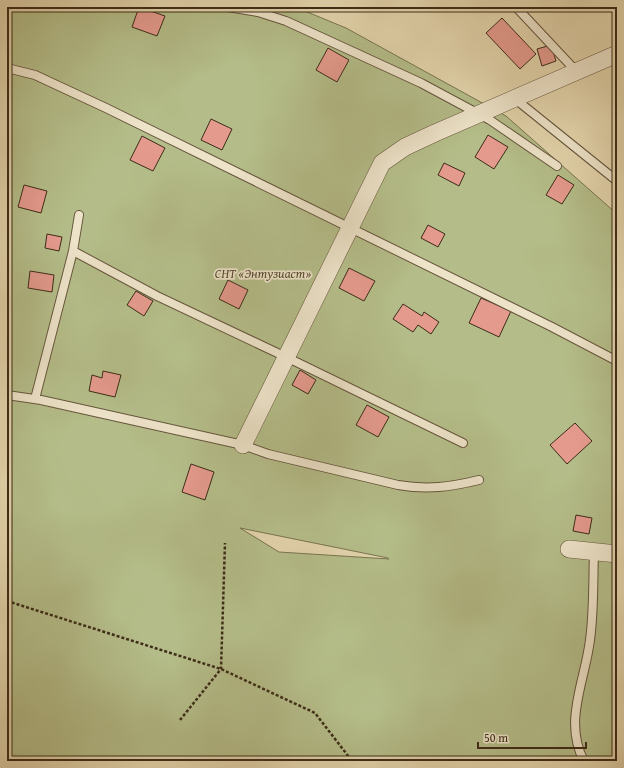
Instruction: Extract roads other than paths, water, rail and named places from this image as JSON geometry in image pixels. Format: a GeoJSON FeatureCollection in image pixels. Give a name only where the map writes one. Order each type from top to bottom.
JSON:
{"type":"FeatureCollection","features":[{"type":"Feature","properties":{"kind":"street"},"geometry":{"type":"LineString","coordinates":[[243,445],[382,163],[405,147],[514,97],[617,54]]}},
{"type":"Feature","properties":{"kind":"street"},"geometry":{"type":"LineString","coordinates":[[569,549],[617,554]]}},
{"type":"Feature","properties":{"kind":"lane"},"geometry":{"type":"LineString","coordinates":[[228,7],[258,12],[286,21],[421,83],[490,120],[557,166]]}},
{"type":"Feature","properties":{"kind":"lane"},"geometry":{"type":"LineString","coordinates":[[516,7],[576,71]]}},
{"type":"Feature","properties":{"kind":"lane"},"geometry":{"type":"LineString","coordinates":[[7,68],[35,75],[99,104],[552,327],[617,361]]}},
{"type":"Feature","properties":{"kind":"lane"},"geometry":{"type":"LineString","coordinates":[[514,97],[617,181]]}},
{"type":"Feature","properties":{"kind":"lane"},"geometry":{"type":"LineString","coordinates":[[35,399],[73,251],[79,215]]}},
{"type":"Feature","properties":{"kind":"lane"},"geometry":{"type":"LineString","coordinates":[[73,251],[157,296],[286,356],[463,443]]}},
{"type":"Feature","properties":{"kind":"lane"},"geometry":{"type":"LineString","coordinates":[[7,395],[35,399],[243,445],[268,454],[404,486],[450,487],[479,480]]}},
{"type":"Feature","properties":{"kind":"lane"},"geometry":{"type":"LineString","coordinates":[[584,761],[577,748],[574,732],[576,705],[590,640],[594,551]]}},
{"type":"Feature","properties":{"kind":"park label","name":"СНТ «Энтузиаст»"},"geometry":{"type":"Point","coordinates":[263,273]}}]}
